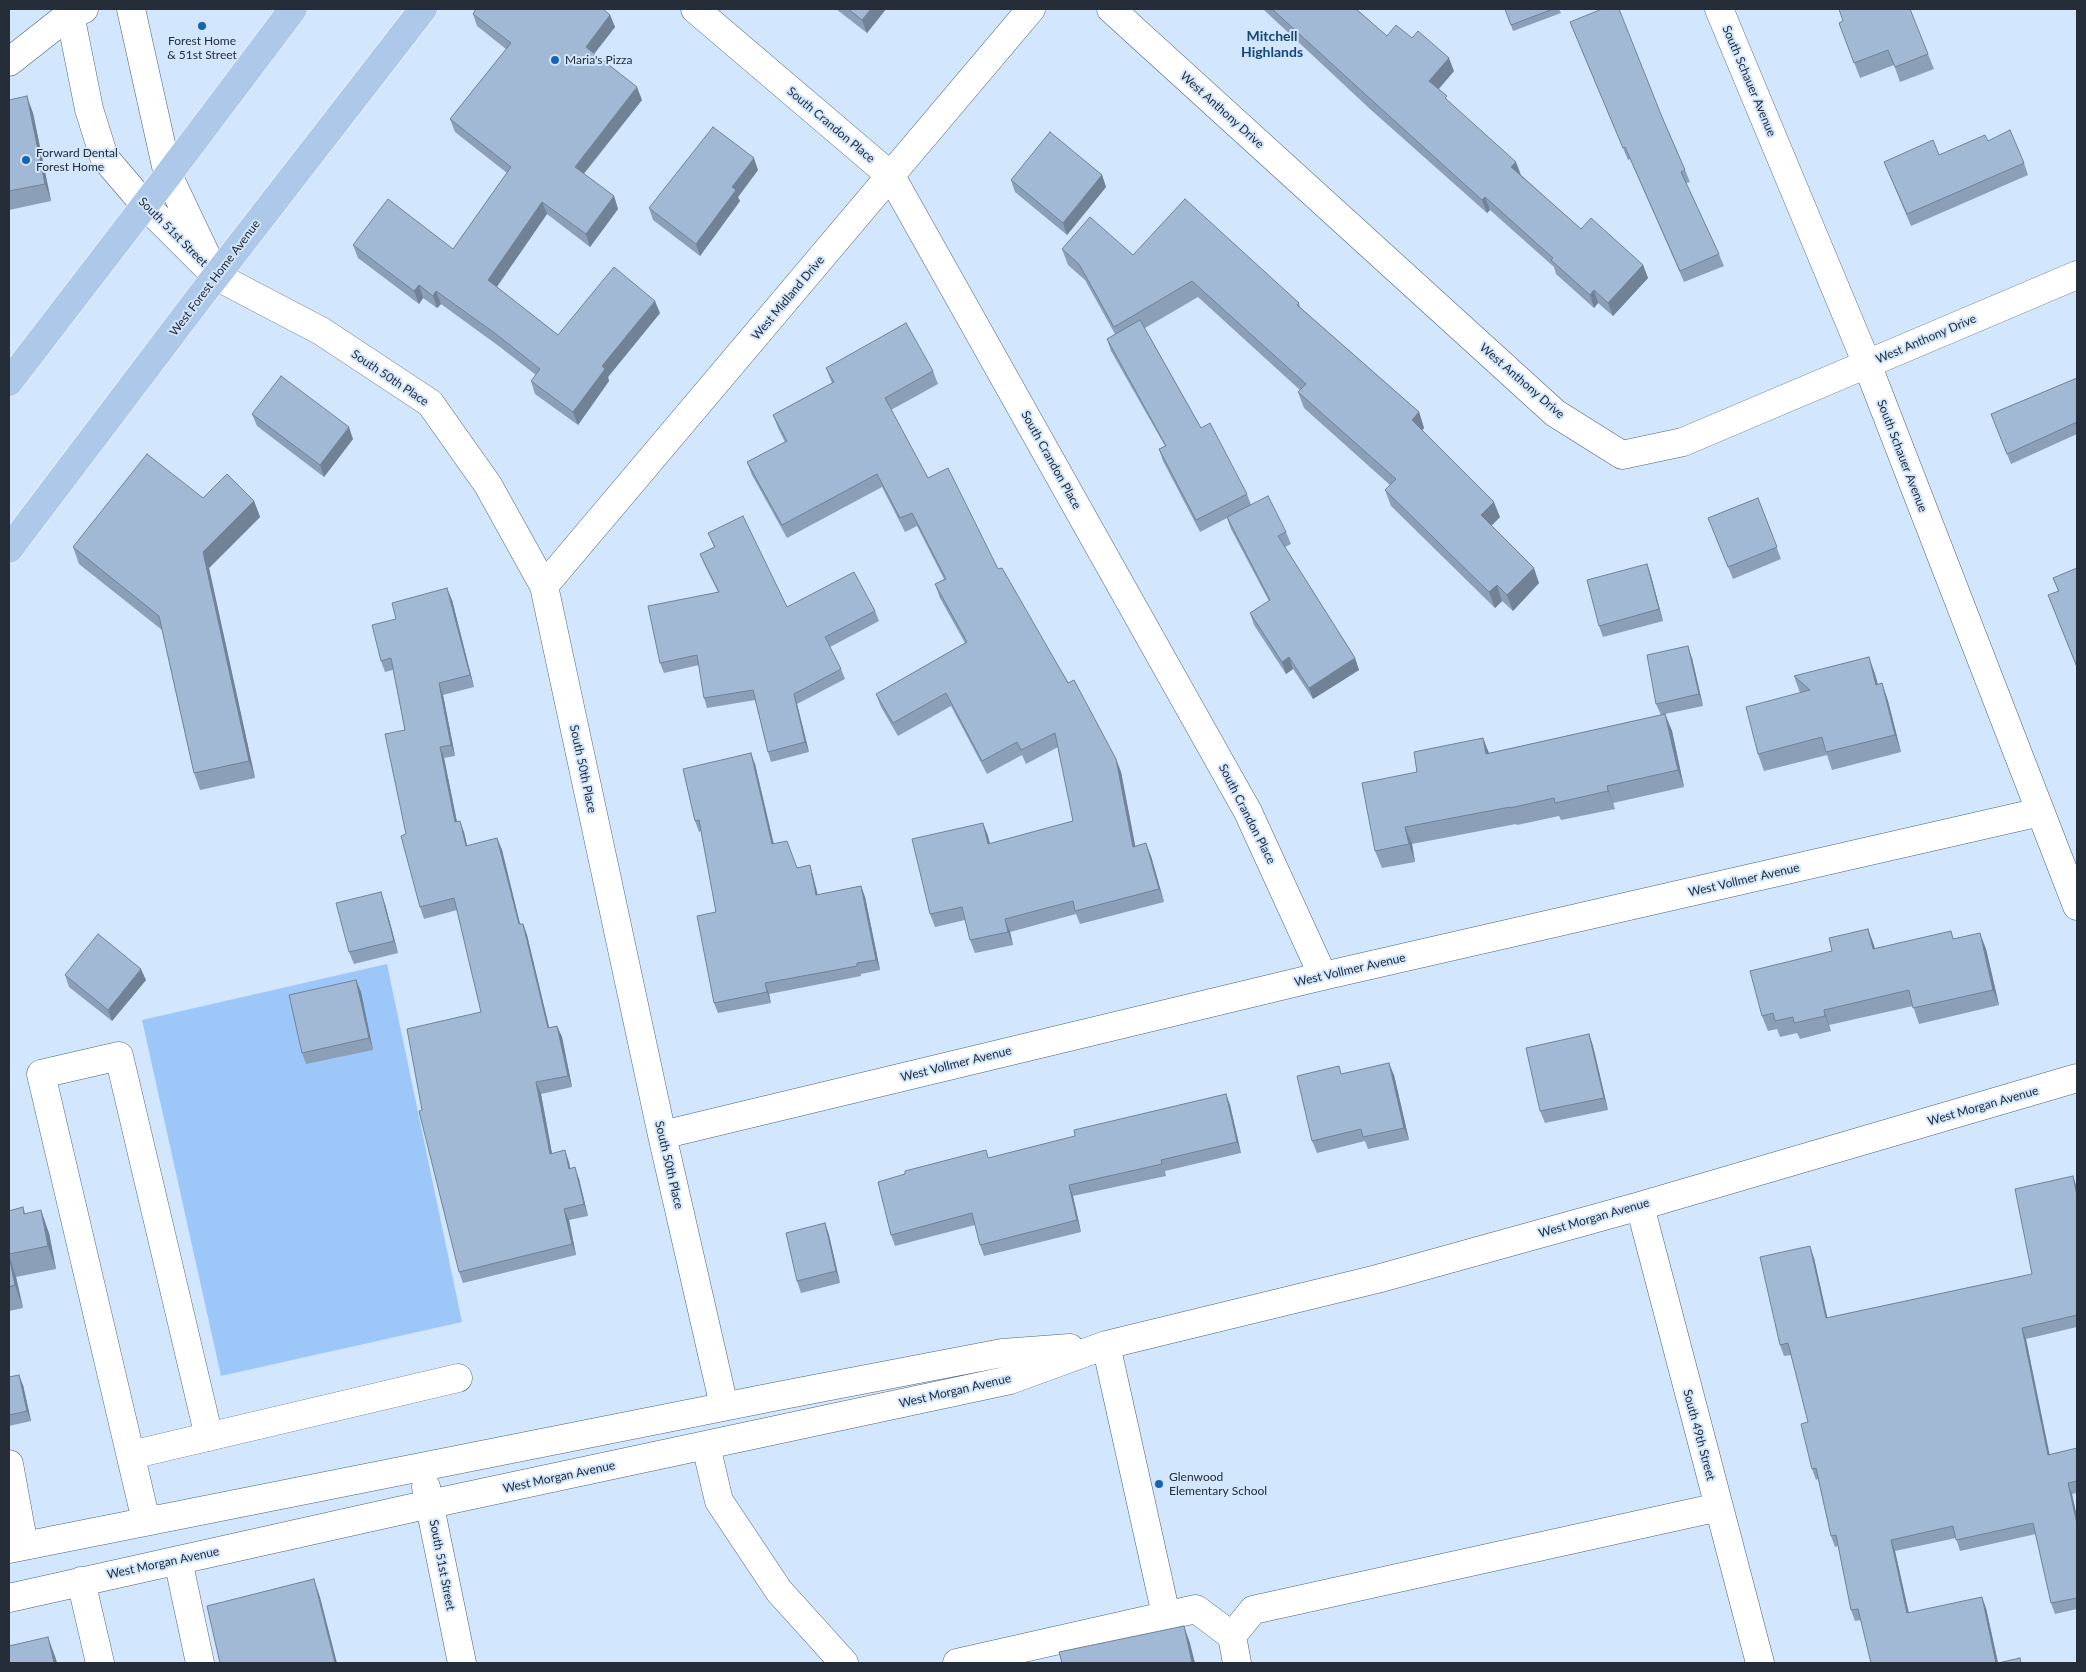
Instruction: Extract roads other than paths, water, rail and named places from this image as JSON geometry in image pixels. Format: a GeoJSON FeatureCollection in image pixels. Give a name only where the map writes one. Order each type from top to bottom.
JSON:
{"type":"FeatureCollection","features":[{"type":"Feature","properties":{"kind":"main road"},"geometry":{"type":"LineString","coordinates":[[9,382],[293,9]]}},
{"type":"Feature","properties":{"kind":"main road","name":"West Forest Home Avenue"},"geometry":{"type":"LineString","coordinates":[[13,535],[424,9]]}},
{"type":"Feature","properties":{"kind":"street","name":"South 51st Street"},"geometry":{"type":"LineString","coordinates":[[130,9],[168,175],[216,276]]}},
{"type":"Feature","properties":{"kind":"street","name":"South Crandon Place"},"geometry":{"type":"LineString","coordinates":[[695,9],[892,176],[1248,812],[1323,976]]}},
{"type":"Feature","properties":{"kind":"street","name":"West Midland Drive"},"geometry":{"type":"LineString","coordinates":[[544,586],[1031,9]]}},
{"type":"Feature","properties":{"kind":"street","name":"West Anthony Drive"},"geometry":{"type":"LineString","coordinates":[[1112,9],[1555,413],[1622,455],[1683,442],[2077,275]]}},
{"type":"Feature","properties":{"kind":"street","name":"South Schauer Avenue"},"geometry":{"type":"LineString","coordinates":[[1719,9],[1867,364],[2077,906]]}},
{"type":"Feature","properties":{"kind":"street","name":"South 51st Street"},"geometry":{"type":"LineString","coordinates":[[74,10],[89,109],[104,157],[144,204],[216,276]]}},
{"type":"Feature","properties":{"kind":"street"},"geometry":{"type":"LineString","coordinates":[[9,62],[74,10]]}},
{"type":"Feature","properties":{"kind":"street","name":"South 50th Place"},"geometry":{"type":"LineString","coordinates":[[216,276],[321,331],[430,403],[488,485],[544,586],[662,1135],[724,1406]]}},
{"type":"Feature","properties":{"kind":"street","name":"West Vollmer Avenue"},"geometry":{"type":"LineString","coordinates":[[662,1135],[1323,976],[2040,812]]}},
{"type":"Feature","properties":{"kind":"street"},"geometry":{"type":"LineString","coordinates":[[146,1522],[41,1074],[119,1056],[209,1436]]}},
{"type":"Feature","properties":{"kind":"street","name":"West Morgan Avenue"},"geometry":{"type":"LineString","coordinates":[[9,1598],[430,1504],[1010,1380],[1106,1345],[1376,1279],[1640,1206],[2077,1078]]}},
{"type":"Feature","properties":{"kind":"street","name":"South 49th Street"},"geometry":{"type":"LineString","coordinates":[[1640,1206],[1760,1663]]}},
{"type":"Feature","properties":{"kind":"street"},"geometry":{"type":"LineString","coordinates":[[1106,1345],[1166,1615]]}},
{"type":"Feature","properties":{"kind":"street","name":"West Morgan Avenue"},"geometry":{"type":"LineString","coordinates":[[16,1548],[724,1406],[1002,1353],[1106,1345]]}},
{"type":"Feature","properties":{"kind":"street"},"geometry":{"type":"LineString","coordinates":[[131,1455],[458,1378]]}},
{"type":"Feature","properties":{"kind":"street"},"geometry":{"type":"LineString","coordinates":[[706,1446],[719,1501],[779,1591],[844,1663]]}},
{"type":"Feature","properties":{"kind":"street"},"geometry":{"type":"LineString","coordinates":[[9,1464],[16,1548]]}},
{"type":"Feature","properties":{"kind":"street","name":"South 51st Street"},"geometry":{"type":"LineString","coordinates":[[422,1466],[462,1663]]}},
{"type":"Feature","properties":{"kind":"street"},"geometry":{"type":"LineString","coordinates":[[1232,1636],[1253,1610],[1718,1508]]}},
{"type":"Feature","properties":{"kind":"street"},"geometry":{"type":"LineString","coordinates":[[178,1560],[200,1663]]}},
{"type":"Feature","properties":{"kind":"street"},"geometry":{"type":"LineString","coordinates":[[82,1581],[100,1663]]}},
{"type":"Feature","properties":{"kind":"street"},"geometry":{"type":"LineString","coordinates":[[957,1663],[1196,1609],[1232,1636],[1237,1663]]}},
{"type":"Feature","properties":{"kind":"place","name":"Forest Home & 51st Street"},"geometry":{"type":"Point","coordinates":[202,26]}},
{"type":"Feature","properties":{"kind":"place","name":"Maria's Pizza"},"geometry":{"type":"Point","coordinates":[555,60]}},
{"type":"Feature","properties":{"kind":"place","name":"Forward Dental Forest Home"},"geometry":{"type":"Point","coordinates":[26,160]}},
{"type":"Feature","properties":{"kind":"place","name":"Glenwood Elementary School"},"geometry":{"type":"Point","coordinates":[1159,1484]}},
{"type":"Feature","properties":{"kind":"district","name":"Mitchell Highlands"},"geometry":{"type":"Point","coordinates":[1272,44]}}]}
